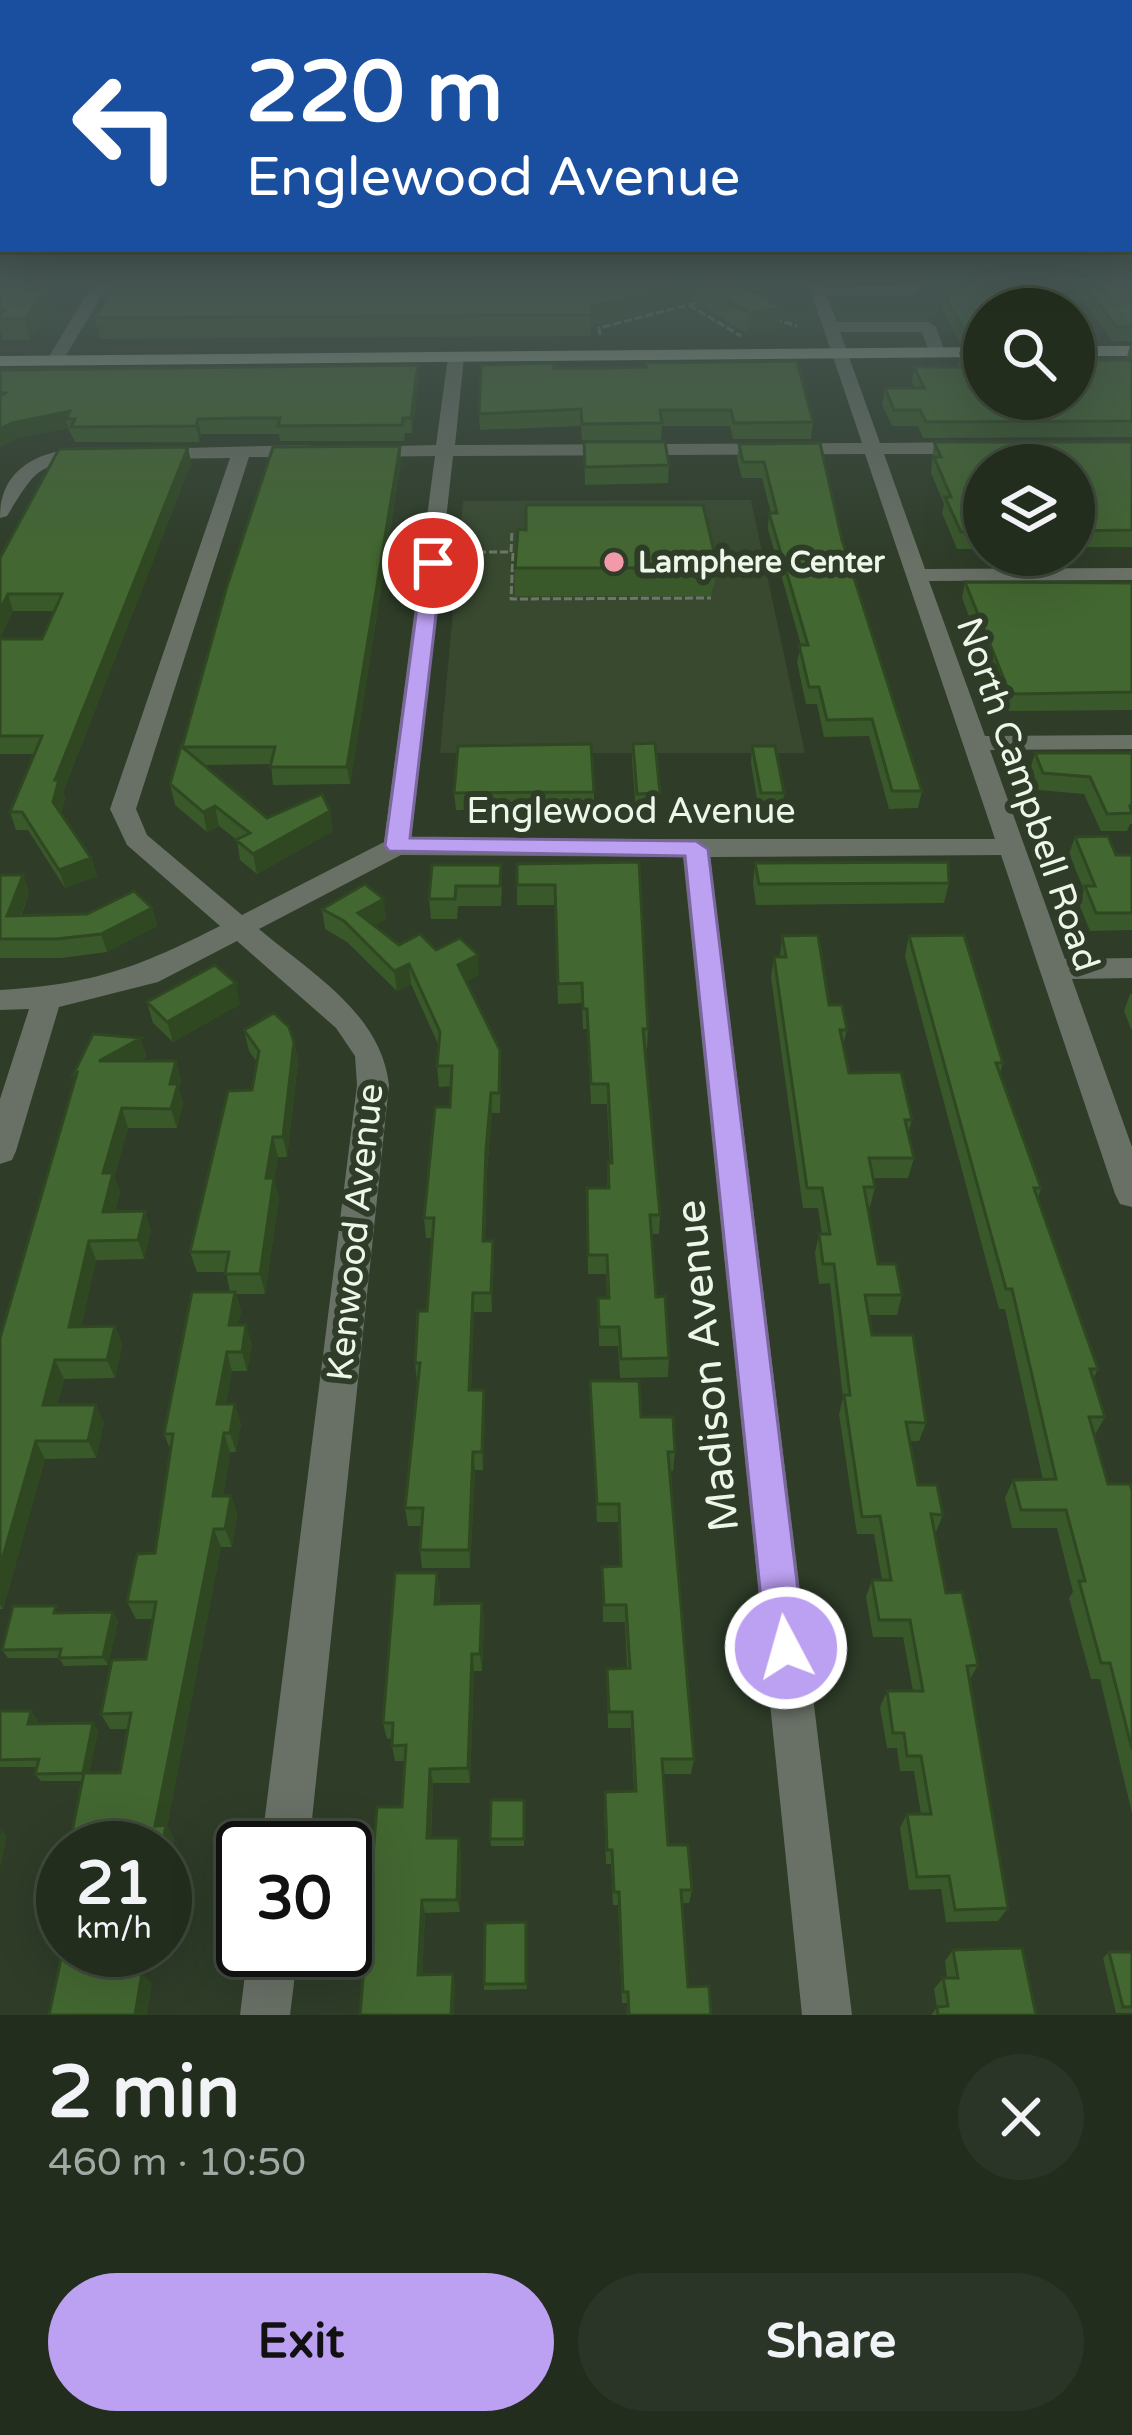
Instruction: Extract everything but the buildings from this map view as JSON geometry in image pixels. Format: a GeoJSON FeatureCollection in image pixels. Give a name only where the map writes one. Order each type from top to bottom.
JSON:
{"type":"FeatureCollection","features":[{"type":"Feature","properties":{"kind":"street"},"geometry":{"type":"LineString","coordinates":[[398,846],[454,374]]}},
{"type":"Feature","properties":{"kind":"street","name":"North Campbell Road"},"geometry":{"type":"LineString","coordinates":[[844,374],[1132,1194]]}},
{"type":"Feature","properties":{"kind":"street"},"geometry":{"type":"LineString","coordinates":[[134,453],[963,448]]}},
{"type":"Feature","properties":{"kind":"street","name":"Kenwood Avenue"},"geometry":{"type":"LineString","coordinates":[[241,452],[122,801],[124,818],[136,839],[362,1037],[370,1055],[373,1085],[288,1821]]}},
{"type":"Feature","properties":{"kind":"street"},"geometry":{"type":"LineString","coordinates":[[0,512],[22,473],[38,460],[70,453],[113,453]]}},
{"type":"Feature","properties":{"kind":"street"},"geometry":{"type":"LineString","coordinates":[[916,575],[1132,574]]}},
{"type":"Feature","properties":{"kind":"street"},"geometry":{"type":"LineString","coordinates":[[973,743],[1132,742]]}},
{"type":"Feature","properties":{"kind":"street","name":"Englewood Avenue"},"geometry":{"type":"LineString","coordinates":[[0,1000],[94,992],[148,975],[398,846],[1009,847]]}},
{"type":"Feature","properties":{"kind":"street","name":"Madison Avenue"},"geometry":{"type":"LineString","coordinates":[[696,849],[827,2015]]}},
{"type":"Feature","properties":{"kind":"street"},"geometry":{"type":"LineString","coordinates":[[1051,969],[1132,968]]}},
{"type":"Feature","properties":{"kind":"street"},"geometry":{"type":"LineString","coordinates":[[0,1151],[47,999]]}},
{"type":"Feature","properties":{"kind":"street"},"geometry":{"type":"LineString","coordinates":[[266,2015],[270,1977]]}},
{"type":"Feature","properties":{"kind":"path"},"geometry":{"type":"LineString","coordinates":[[512,530],[512,599],[711,598]]}},
{"type":"Feature","properties":{"kind":"path"},"geometry":{"type":"LineString","coordinates":[[445,552],[524,553]]}},
{"type":"Feature","properties":{"kind":"shaded area"},"geometry":{"type":"Polygon","coordinates":[[[751,500],[805,753],[440,753],[463,501],[751,500]]]}},
{"type":"Feature","properties":{"kind":"place","name":"Lamphere Center"},"geometry":{"type":"Point","coordinates":[614,562]}},
{"type":"Feature","properties":{"kind":"route"},"geometry":{"type":"LineString","coordinates":[[433,563],[398,846],[429,850],[696,849],[786,1648]]}}]}
